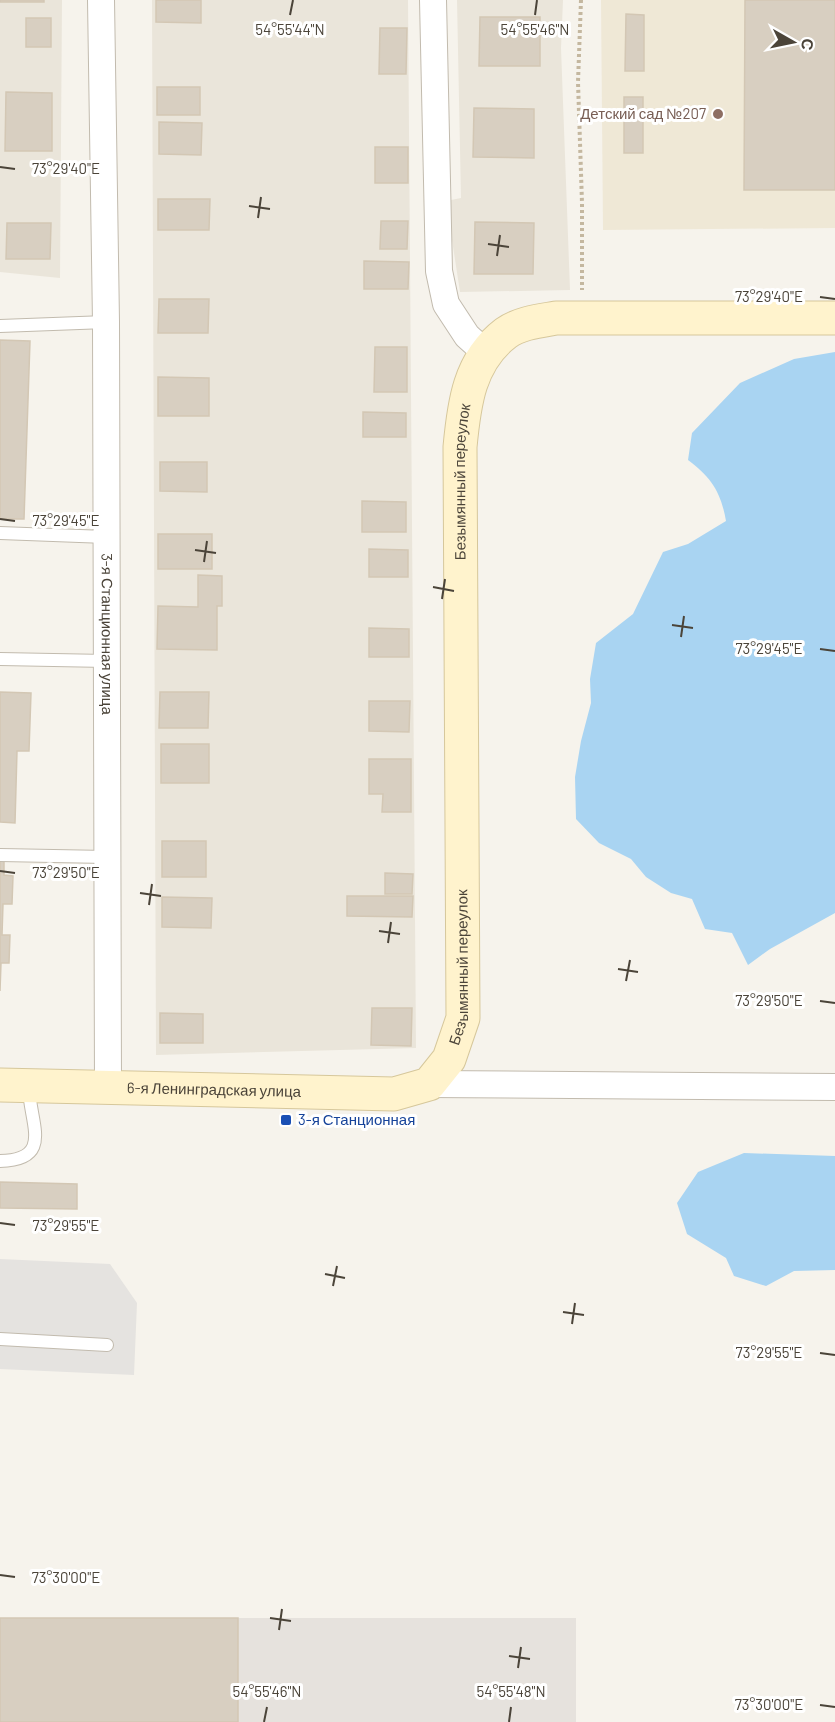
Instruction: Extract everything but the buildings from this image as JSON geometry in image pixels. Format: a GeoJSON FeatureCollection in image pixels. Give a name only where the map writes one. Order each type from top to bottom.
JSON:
{"type":"FeatureCollection","features":[{"type":"Feature","properties":{"kind":"street","name":"3-я Станционная улица"},"geometry":{"type":"LineString","coordinates":[[101,0],[106,322],[108,1088]]}},
{"type":"Feature","properties":{"kind":"street"},"geometry":{"type":"LineString","coordinates":[[433,0],[439,270],[446,304],[467,336],[486,353]]}},
{"type":"Feature","properties":{"kind":"street","name":"Безымянный переулок"},"geometry":{"type":"LineString","coordinates":[[429,1084],[449,1059],[463,1018],[460,447],[463,408],[473,373],[486,353],[507,332],[530,322],[556,318],[835,318]]}},
{"type":"Feature","properties":{"kind":"street"},"geometry":{"type":"LineString","coordinates":[[429,1084],[835,1087]]}},
{"type":"Feature","properties":{"kind":"street","name":"6-я Ленинградская улица"},"geometry":{"type":"LineString","coordinates":[[15,1085],[394,1094],[429,1084]]}},
{"type":"Feature","properties":{"kind":"lane"},"geometry":{"type":"LineString","coordinates":[[0,326],[106,322]]}},
{"type":"Feature","properties":{"kind":"lane"},"geometry":{"type":"LineString","coordinates":[[0,533],[106,537]]}},
{"type":"Feature","properties":{"kind":"lane"},"geometry":{"type":"LineString","coordinates":[[0,658],[107,661]]}},
{"type":"Feature","properties":{"kind":"lane"},"geometry":{"type":"LineString","coordinates":[[0,855],[107,857]]}},
{"type":"Feature","properties":{"kind":"lane"},"geometry":{"type":"LineString","coordinates":[[0,1161],[17,1161],[26,1157],[34,1148],[36,1128],[29,1101],[15,1085]]}},
{"type":"Feature","properties":{"kind":"lane"},"geometry":{"type":"LineString","coordinates":[[0,1339],[107,1345]]}},
{"type":"Feature","properties":{"kind":"path"},"geometry":{"type":"LineString","coordinates":[[581,0],[578,82],[582,203],[581,317]]}},
{"type":"Feature","properties":{"kind":"shaded area"},"geometry":{"type":"Polygon","coordinates":[[[0,0],[62,0],[60,278],[0,272],[0,0]]]}},
{"type":"Feature","properties":{"kind":"shaded area"},"geometry":{"type":"Polygon","coordinates":[[[152,0],[408,0],[416,1048],[156,1055],[152,0]]]}},
{"type":"Feature","properties":{"kind":"shaded area"},"geometry":{"type":"Polygon","coordinates":[[[457,0],[563,0],[561,48],[570,290],[460,292],[446,201],[461,198],[457,0]]]}},
{"type":"Feature","properties":{"kind":"shaded area","name":"Детский сад №207"},"geometry":{"type":"Polygon","coordinates":[[[601,0],[835,0],[835,228],[603,230],[601,0]]]}},
{"type":"Feature","properties":{"kind":"shaded area"},"geometry":{"type":"Polygon","coordinates":[[[0,1259],[110,1264],[137,1303],[134,1375],[0,1369],[0,1259]]]}},
{"type":"Feature","properties":{"kind":"shaded area"},"geometry":{"type":"Polygon","coordinates":[[[0,1618],[576,1618],[576,1722],[0,1722],[0,1618]]]}},
{"type":"Feature","properties":{"kind":"water"},"geometry":{"type":"Polygon","coordinates":[[[835,352],[835,913],[770,949],[748,965],[732,933],[705,929],[692,899],[671,893],[646,877],[631,859],[599,843],[576,819],[575,777],[591,703],[590,679],[596,643],[633,614],[663,552],[688,544],[726,521],[714,486],[688,460],[692,433],[740,383],[794,359],[835,352]]]}},
{"type":"Feature","properties":{"kind":"water"},"geometry":{"type":"Polygon","coordinates":[[[744,1153],[835,1156],[835,1270],[794,1271],[766,1286],[734,1276],[726,1258],[687,1234],[677,1203],[698,1172],[744,1153]]]}},
{"type":"Feature","properties":{"kind":"place","name":"Детский сад №207"},"geometry":{"type":"Point","coordinates":[718,114]}},
{"type":"Feature","properties":{"kind":"place","name":"3-я Станционная"},"geometry":{"type":"Point","coordinates":[286,1120]}}]}
